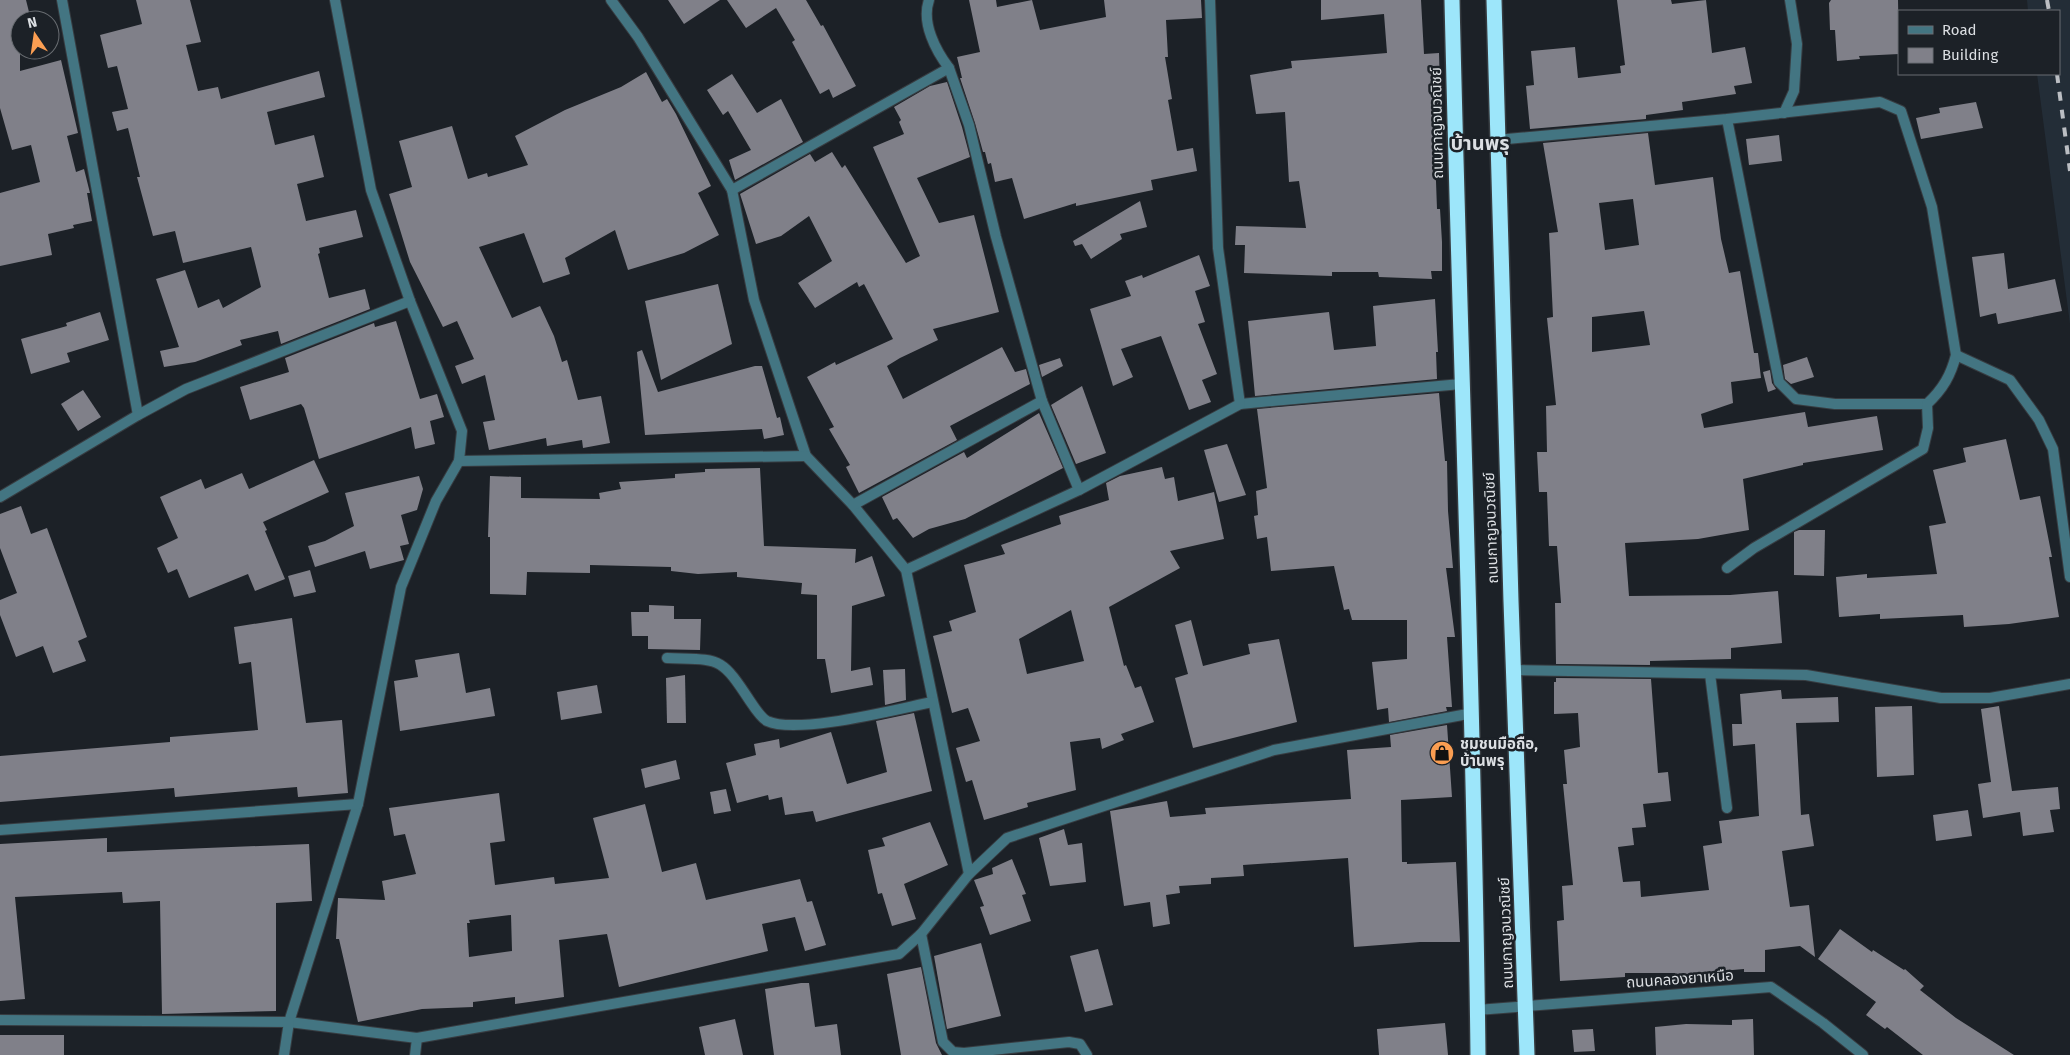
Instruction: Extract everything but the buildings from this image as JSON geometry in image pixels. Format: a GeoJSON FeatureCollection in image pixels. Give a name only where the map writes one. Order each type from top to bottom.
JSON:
{"type":"FeatureCollection","features":[{"type":"Feature","properties":{"kind":"highway","name":"ถนนกาญจนวณิชย์"},"geometry":{"type":"LineString","coordinates":[[1452,0],[1461,384],[1473,713],[1478,1055]]}},
{"type":"Feature","properties":{"kind":"highway","name":"ถนนกาญจนวณิชย์"},"geometry":{"type":"LineString","coordinates":[[1494,0],[1496,140],[1513,670],[1528,1055]]}},
{"type":"Feature","properties":{"kind":"street"},"geometry":{"type":"LineString","coordinates":[[62,0],[138,415]]}},
{"type":"Feature","properties":{"kind":"street"},"geometry":{"type":"LineString","coordinates":[[284,1055],[289,1022],[358,804],[401,588],[436,501],[460,461],[462,432],[410,301],[371,190],[335,0]]}},
{"type":"Feature","properties":{"kind":"street"},"geometry":{"type":"LineString","coordinates":[[611,0],[638,37],[732,190],[754,300],[806,456],[853,505],[906,570],[968,874]]}},
{"type":"Feature","properties":{"kind":"street"},"geometry":{"type":"LineString","coordinates":[[929,0],[927,5],[928,24],[936,50],[949,68],[969,125],[996,237],[1042,400],[1079,490]]}},
{"type":"Feature","properties":{"kind":"street"},"geometry":{"type":"LineString","coordinates":[[1210,0],[1218,248],[1240,404]]}},
{"type":"Feature","properties":{"kind":"street"},"geometry":{"type":"LineString","coordinates":[[1784,113],[1794,91],[1796,53],[1790,0]]}},
{"type":"Feature","properties":{"kind":"street"},"geometry":{"type":"LineString","coordinates":[[732,190],[949,68]]}},
{"type":"Feature","properties":{"kind":"street"},"geometry":{"type":"LineString","coordinates":[[1496,140],[1727,119],[1880,102],[1901,111],[1932,207],[1956,355],[1951,374],[1939,393],[1927,404],[1835,404],[1796,399],[1779,382],[1727,119]]}},
{"type":"Feature","properties":{"kind":"street"},"geometry":{"type":"LineString","coordinates":[[0,497],[138,415],[186,390],[410,301]]}},
{"type":"Feature","properties":{"kind":"street"},"geometry":{"type":"LineString","coordinates":[[1956,355],[2010,380],[2039,420],[2053,450],[2070,577]]}},
{"type":"Feature","properties":{"kind":"street"},"geometry":{"type":"LineString","coordinates":[[906,570],[1079,490],[1240,404],[1461,384]]}},
{"type":"Feature","properties":{"kind":"street"},"geometry":{"type":"LineString","coordinates":[[853,505],[1042,400]]}},
{"type":"Feature","properties":{"kind":"street"},"geometry":{"type":"LineString","coordinates":[[1727,568],[1754,548],[1923,449],[1928,428],[1927,404]]}},
{"type":"Feature","properties":{"kind":"street"},"geometry":{"type":"LineString","coordinates":[[460,461],[806,456]]}},
{"type":"Feature","properties":{"kind":"street"},"geometry":{"type":"LineString","coordinates":[[667,658],[710,659],[724,666],[766,720],[783,726],[814,724],[932,702]]}},
{"type":"Feature","properties":{"kind":"street"},"geometry":{"type":"LineString","coordinates":[[1513,670],[1806,675],[1941,698],[1990,698],[2070,684]]}},
{"type":"Feature","properties":{"kind":"street"},"geometry":{"type":"LineString","coordinates":[[1710,674],[1727,808]]}},
{"type":"Feature","properties":{"kind":"street"},"geometry":{"type":"LineString","coordinates":[[0,1020],[289,1022],[417,1038],[898,954],[921,934],[968,874],[1007,838],[1274,750],[1473,713]]}},
{"type":"Feature","properties":{"kind":"street"},"geometry":{"type":"LineString","coordinates":[[0,830],[358,804]]}},
{"type":"Feature","properties":{"kind":"street"},"geometry":{"type":"LineString","coordinates":[[921,934],[943,1042],[949,1049],[964,1053],[1069,1042],[1080,1044],[1088,1055]]}},
{"type":"Feature","properties":{"kind":"street","name":"ถนนคลองยาเหนือ"},"geometry":{"type":"LineString","coordinates":[[1477,1010],[1770,987],[1823,1023],[1863,1055]]}},
{"type":"Feature","properties":{"kind":"street"},"geometry":{"type":"LineString","coordinates":[[415,1055],[417,1038]]}},
{"type":"Feature","properties":{"kind":"shaded area"},"geometry":{"type":"Polygon","coordinates":[[[2027,0],[2070,0],[2070,324],[2037,75],[2060,75],[2060,10],[2028,10],[2027,0]]]}},
{"type":"Feature","properties":{"kind":"railway"},"geometry":{"type":"LineString","coordinates":[[2047,0],[2049,10]]}},
{"type":"Feature","properties":{"kind":"railway"},"geometry":{"type":"LineString","coordinates":[[2057,75],[2070,171]]}},
{"type":"Feature","properties":{"kind":"place","name":"ชุมชนมือถือ, บ้านพรุ"},"geometry":{"type":"Point","coordinates":[1442,753]}},
{"type":"Feature","properties":{"kind":"district","name":"บ้านพรุ"},"geometry":{"type":"Point","coordinates":[1480,143]}}]}
